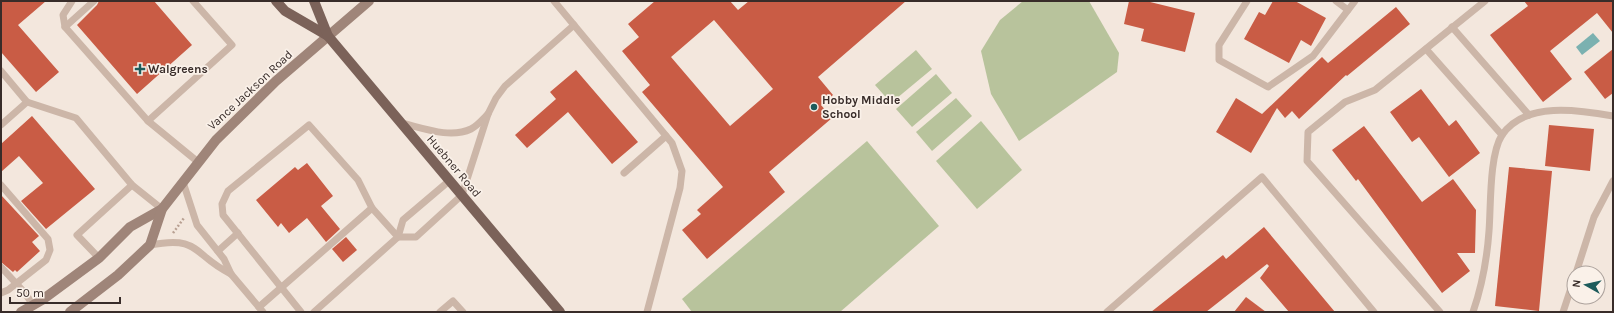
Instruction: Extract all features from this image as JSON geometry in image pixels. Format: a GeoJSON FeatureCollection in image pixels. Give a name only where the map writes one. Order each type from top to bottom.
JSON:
{"type":"FeatureCollection","features":[{"type":"Feature","properties":{"kind":"main road","name":"Huebner Road"},"geometry":{"type":"LineString","coordinates":[[276,1],[285,11],[328,36]]}},
{"type":"Feature","properties":{"kind":"main road","name":"Huebner Road"},"geometry":{"type":"LineString","coordinates":[[314,1],[328,36],[560,312]]}},
{"type":"Feature","properties":{"kind":"main road","name":"Vance Jackson Road"},"geometry":{"type":"LineString","coordinates":[[70,312],[118,275],[150,245],[162,209],[216,140],[250,104],[369,1]]}},
{"type":"Feature","properties":{"kind":"main road","name":"Vance Jackson Road"},"geometry":{"type":"LineString","coordinates":[[21,312],[99,258],[130,227],[162,209]]}},
{"type":"Feature","properties":{"kind":"lane"},"geometry":{"type":"LineString","coordinates":[[72,1],[63,15],[65,27],[148,121],[198,162]]}},
{"type":"Feature","properties":{"kind":"lane"},"geometry":{"type":"LineString","coordinates":[[65,27],[94,1]]}},
{"type":"Feature","properties":{"kind":"lane"},"geometry":{"type":"LineString","coordinates":[[148,121],[232,45],[193,1]]}},
{"type":"Feature","properties":{"kind":"lane"},"geometry":{"type":"LineString","coordinates":[[554,1],[672,143],[682,172],[680,188],[647,312]]}},
{"type":"Feature","properties":{"kind":"lane"},"geometry":{"type":"LineString","coordinates":[[1247,1],[1219,45],[1220,60],[1268,87],[1313,56],[1356,1]]}},
{"type":"Feature","properties":{"kind":"lane"},"geometry":{"type":"LineString","coordinates":[[1336,1],[1348,10]]}},
{"type":"Feature","properties":{"kind":"lane"},"geometry":{"type":"LineString","coordinates":[[1440,312],[1307,161],[1308,132],[1345,102],[1375,90],[1485,1]]}},
{"type":"Feature","properties":{"kind":"lane"},"geometry":{"type":"LineString","coordinates":[[302,312],[223,215],[222,204],[228,191],[309,125],[358,180],[372,208],[398,237],[416,237],[462,195],[476,156],[488,114],[496,98],[505,86],[574,25]]}},
{"type":"Feature","properties":{"kind":"lane"},"geometry":{"type":"LineString","coordinates":[[1452,27],[1529,115]]}},
{"type":"Feature","properties":{"kind":"lane"},"geometry":{"type":"LineString","coordinates":[[1426,49],[1502,135]]}},
{"type":"Feature","properties":{"kind":"lane"},"geometry":{"type":"LineString","coordinates":[[1,71],[27,102],[76,118],[132,185],[162,209]]}},
{"type":"Feature","properties":{"kind":"lane"},"geometry":{"type":"LineString","coordinates":[[1,125],[27,102]]}},
{"type":"Feature","properties":{"kind":"lane"},"geometry":{"type":"LineString","coordinates":[[1473,312],[1485,268],[1494,161],[1502,135],[1514,123],[1529,115],[1558,110],[1613,116]]}},
{"type":"Feature","properties":{"kind":"lane"},"geometry":{"type":"LineString","coordinates":[[401,123],[445,133],[459,134],[473,128],[488,114]]}},
{"type":"Feature","properties":{"kind":"lane"},"geometry":{"type":"LineString","coordinates":[[624,173],[666,136]]}},
{"type":"Feature","properties":{"kind":"lane"},"geometry":{"type":"LineString","coordinates":[[1107,312],[1262,176],[1374,312]]}},
{"type":"Feature","properties":{"kind":"lane"},"geometry":{"type":"LineString","coordinates":[[314,312],[398,237],[403,220],[449,180]]}},
{"type":"Feature","properties":{"kind":"lane"},"geometry":{"type":"LineString","coordinates":[[183,182],[197,226],[224,259],[231,274],[261,310],[282,288],[372,208]]}},
{"type":"Feature","properties":{"kind":"lane"},"geometry":{"type":"LineString","coordinates":[[1579,265],[1594,217],[1613,182]]}},
{"type":"Feature","properties":{"kind":"lane"},"geometry":{"type":"LineString","coordinates":[[1,185],[48,238],[50,250],[46,260],[16,284],[1,293]]}},
{"type":"Feature","properties":{"kind":"lane"},"geometry":{"type":"LineString","coordinates":[[99,258],[77,235],[132,185]]}},
{"type":"Feature","properties":{"kind":"lane"},"geometry":{"type":"LineString","coordinates":[[218,251],[238,233]]}},
{"type":"Feature","properties":{"kind":"lane"},"geometry":{"type":"LineString","coordinates":[[150,245],[170,241],[191,245],[214,266],[231,274]]}},
{"type":"Feature","properties":{"kind":"lane"},"geometry":{"type":"LineString","coordinates":[[1,267],[25,293],[33,305]]}},
{"type":"Feature","properties":{"kind":"lane"},"geometry":{"type":"LineString","coordinates":[[440,312],[453,301],[463,312]]}},
{"type":"Feature","properties":{"kind":"path"},"geometry":{"type":"LineString","coordinates":[[170,237],[185,217]]}},
{"type":"Feature","properties":{"kind":"green space"},"geometry":{"type":"Polygon","coordinates":[[[1023,1],[1089,1],[1119,53],[1117,72],[1019,141],[991,94],[981,51],[1000,20],[1023,1]]]}},
{"type":"Feature","properties":{"kind":"green space"},"geometry":{"type":"Polygon","coordinates":[[[916,50],[932,69],[891,103],[875,85],[916,50]]]}},
{"type":"Feature","properties":{"kind":"green space"},"geometry":{"type":"Polygon","coordinates":[[[936,74],[952,93],[912,127],[896,109],[936,74]]]}},
{"type":"Feature","properties":{"kind":"green space"},"geometry":{"type":"Polygon","coordinates":[[[956,98],[972,116],[932,151],[916,132],[956,98]]]}},
{"type":"Feature","properties":{"kind":"green space"},"geometry":{"type":"Polygon","coordinates":[[[981,121],[1022,170],[977,209],[936,161],[981,121]]]}},
{"type":"Feature","properties":{"kind":"green space"},"geometry":{"type":"Polygon","coordinates":[[[867,141],[939,226],[840,312],[692,312],[682,299],[867,141]]]}},
{"type":"Feature","properties":{"kind":"water"},"geometry":{"type":"Polygon","coordinates":[[[1593,33],[1600,41],[1582,55],[1576,47],[1593,33]]]}},
{"type":"Feature","properties":{"kind":"building"},"geometry":{"type":"Polygon","coordinates":[[[1,1],[46,1],[18,25],[59,72],[36,92],[1,52],[1,1]]]}},
{"type":"Feature","properties":{"kind":"building","name":"Walgreens"},"geometry":{"type":"Polygon","coordinates":[[[99,1],[154,1],[192,45],[137,94],[77,25],[97,5],[99,1]]]}},
{"type":"Feature","properties":{"kind":"building"},"geometry":{"type":"Polygon","coordinates":[[[655,1],[730,1],[738,10],[749,1],[906,1],[818,77],[833,95],[821,105],[832,118],[769,172],[785,192],[707,259],[682,230],[701,214],[697,210],[723,187],[642,92],[650,85],[622,51],[639,37],[628,24],[655,1]],[[714,20],[671,57],[730,126],[773,89],[714,20]]]}},
{"type":"Feature","properties":{"kind":"building"},"geometry":{"type":"Polygon","coordinates":[[[1129,1],[1146,1],[1195,13],[1185,52],[1141,41],[1144,29],[1124,24],[1129,1]]]}},
{"type":"Feature","properties":{"kind":"building"},"geometry":{"type":"Polygon","coordinates":[[[1273,1],[1295,1],[1326,18],[1311,46],[1301,40],[1289,63],[1244,39],[1259,12],[1265,15],[1273,1]]]}},
{"type":"Feature","properties":{"kind":"building"},"geometry":{"type":"Polygon","coordinates":[[[1524,1],[1613,1],[1613,33],[1597,13],[1550,51],[1572,79],[1543,102],[1490,35],[1528,6],[1524,1]]]}},
{"type":"Feature","properties":{"kind":"building"},"geometry":{"type":"Polygon","coordinates":[[[1396,7],[1410,24],[1347,76],[1346,75],[1299,119],[1292,111],[1285,118],[1277,108],[1251,153],[1216,132],[1236,98],[1262,114],[1322,57],[1328,63],[1396,7]]]}},
{"type":"Feature","properties":{"kind":"building"},"geometry":{"type":"Polygon","coordinates":[[[1613,49],[1613,93],[1605,99],[1584,72],[1613,49]]]}},
{"type":"Feature","properties":{"kind":"building"},"geometry":{"type":"Polygon","coordinates":[[[576,70],[638,142],[612,164],[568,112],[527,148],[515,135],[556,99],[550,92],[576,70]]]}},
{"type":"Feature","properties":{"kind":"building"},"geometry":{"type":"Polygon","coordinates":[[[1421,89],[1449,126],[1456,120],[1480,153],[1449,177],[1419,137],[1412,142],[1390,112],[1421,89]]]}},
{"type":"Feature","properties":{"kind":"building"},"geometry":{"type":"Polygon","coordinates":[[[32,116],[95,189],[46,229],[21,201],[43,183],[19,156],[1,172],[1,144],[32,116]]]}},
{"type":"Feature","properties":{"kind":"building"},"geometry":{"type":"Polygon","coordinates":[[[1549,125],[1594,129],[1590,171],[1545,166],[1549,125]]]}},
{"type":"Feature","properties":{"kind":"building"},"geometry":{"type":"Polygon","coordinates":[[[1364,126],[1422,202],[1453,179],[1476,210],[1475,253],[1457,253],[1470,271],[1442,293],[1358,179],[1356,181],[1332,150],[1364,126]]]}},
{"type":"Feature","properties":{"kind":"building"},"geometry":{"type":"Polygon","coordinates":[[[307,163],[333,196],[321,206],[340,229],[326,242],[307,218],[289,233],[281,223],[278,227],[256,200],[295,167],[298,170],[307,163]]]}},
{"type":"Feature","properties":{"kind":"building"},"geometry":{"type":"Polygon","coordinates":[[[1509,167],[1552,171],[1539,311],[1495,306],[1509,167]]]}},
{"type":"Feature","properties":{"kind":"building"},"geometry":{"type":"Polygon","coordinates":[[[1,195],[39,236],[32,242],[40,251],[17,272],[15,270],[13,272],[1,262],[1,195]]]}},
{"type":"Feature","properties":{"kind":"building"},"geometry":{"type":"Polygon","coordinates":[[[1264,227],[1335,312],[1289,312],[1260,278],[1269,266],[1267,264],[1206,312],[1151,312],[1223,255],[1226,259],[1264,227]]]}},
{"type":"Feature","properties":{"kind":"building"},"geometry":{"type":"Polygon","coordinates":[[[346,237],[357,250],[343,262],[332,249],[346,237]]]}},
{"type":"Feature","properties":{"kind":"building"},"geometry":{"type":"Polygon","coordinates":[[[1246,297],[1266,312],[1234,312],[1246,297]]]}},
{"type":"Feature","properties":{"kind":"place","name":"Walgreens"},"geometry":{"type":"Point","coordinates":[140,69]}},
{"type":"Feature","properties":{"kind":"place","name":"Hobby Middle School"},"geometry":{"type":"Point","coordinates":[814,107]}}]}
